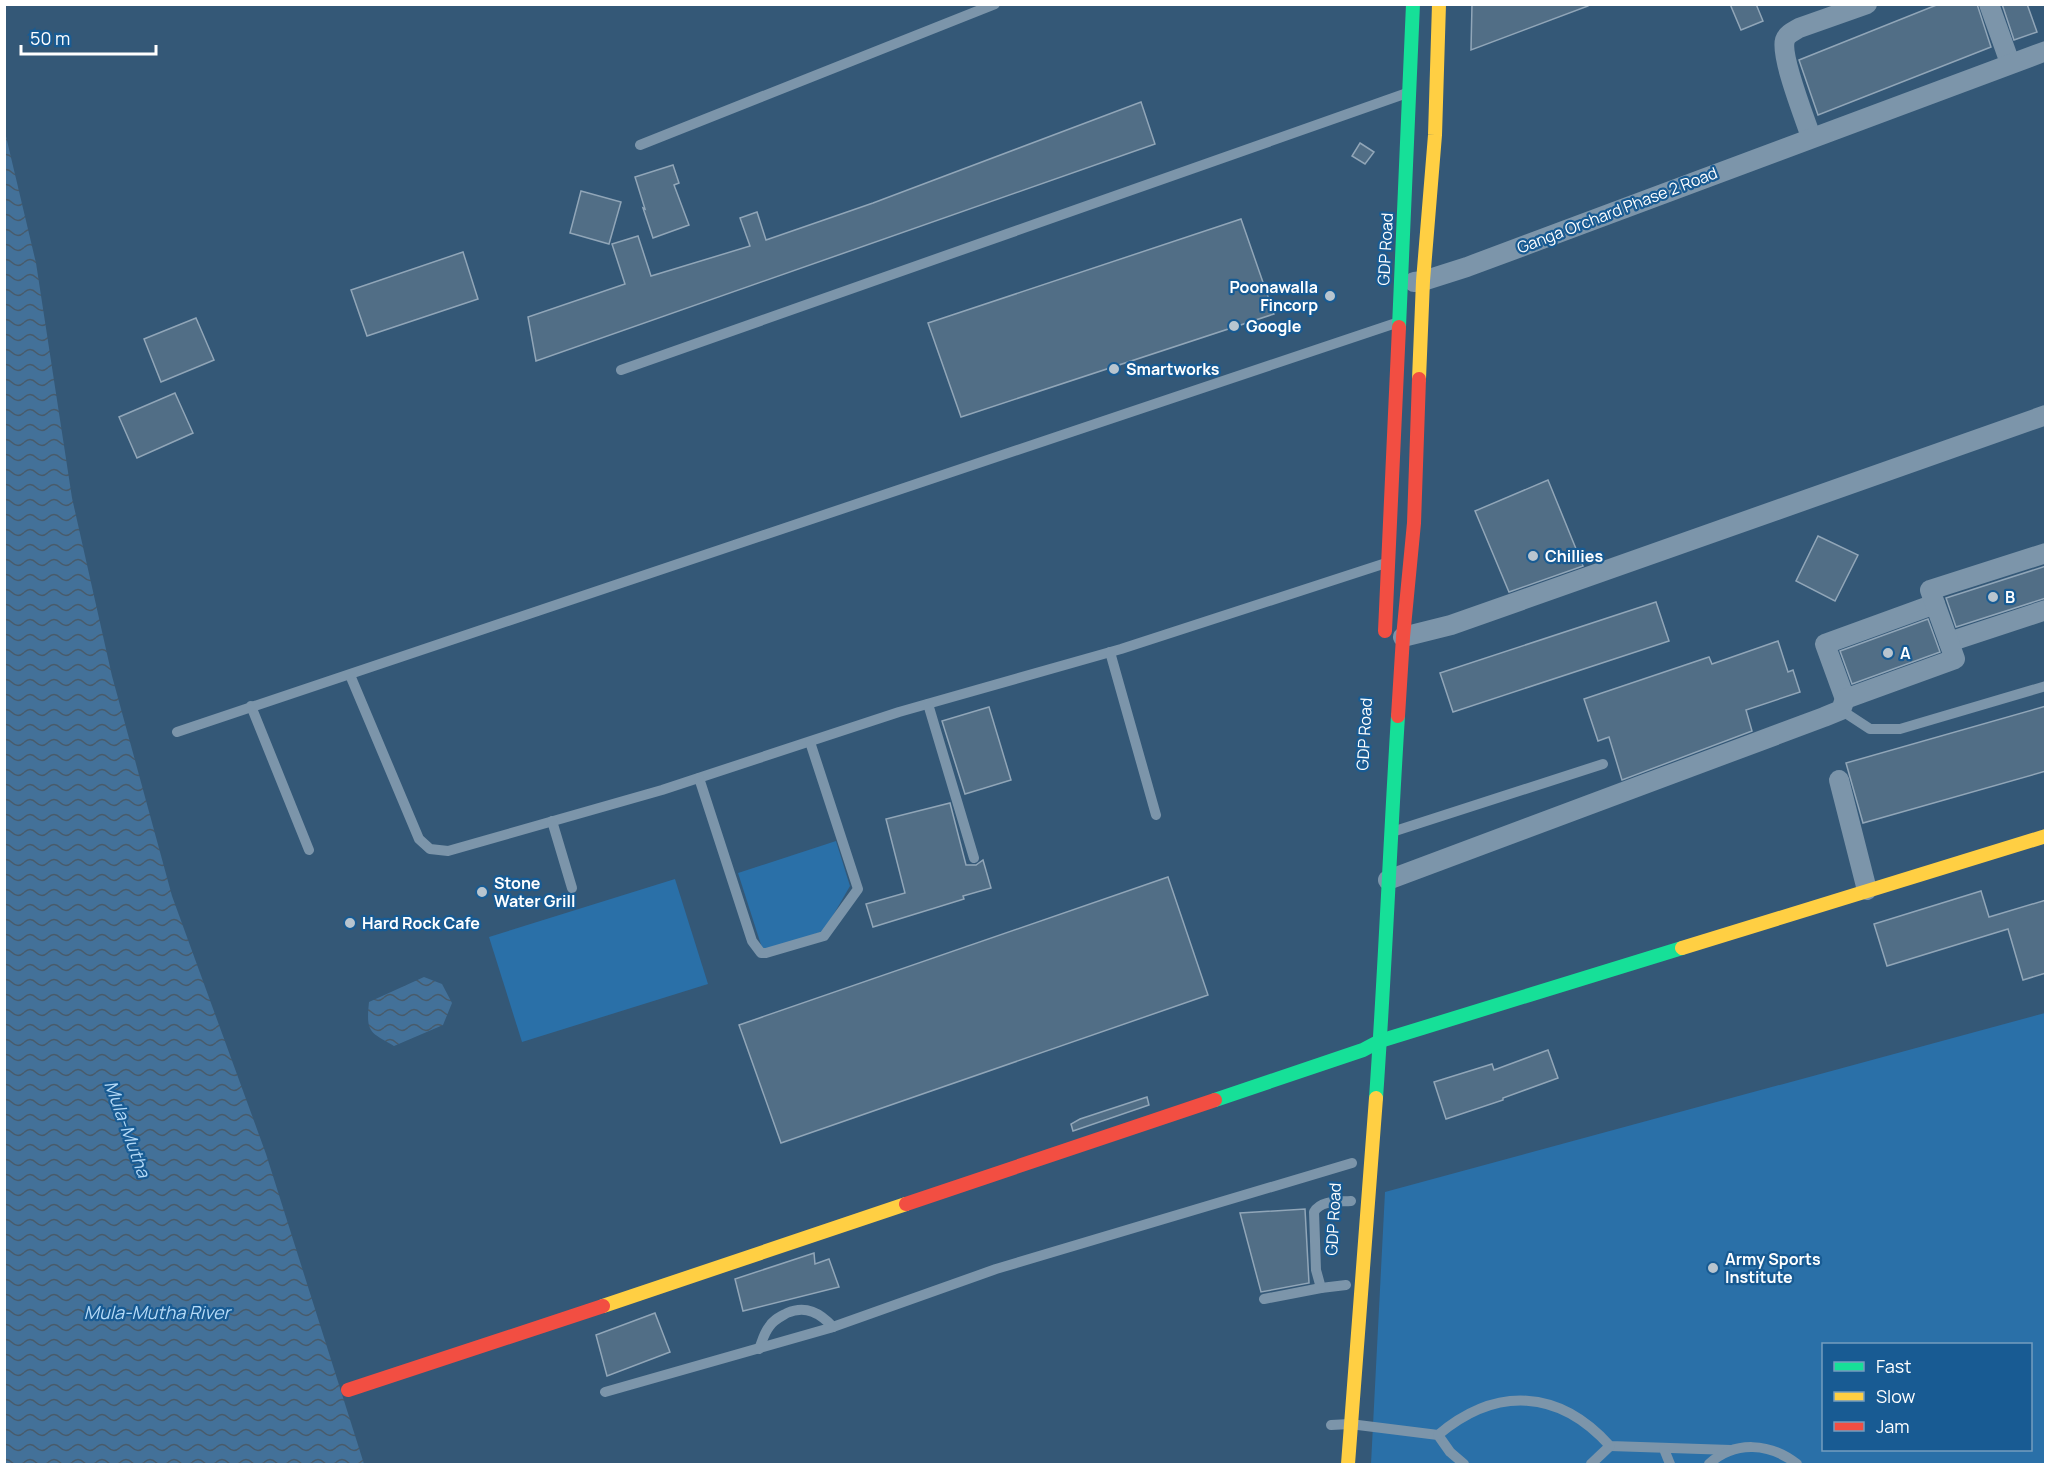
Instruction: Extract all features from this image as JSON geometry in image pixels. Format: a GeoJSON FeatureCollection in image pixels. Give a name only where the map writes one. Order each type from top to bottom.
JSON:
{"type":"FeatureCollection","features":[{"type":"Feature","properties":{"kind":"main road","name":"GDP Road"},"geometry":{"type":"LineString","coordinates":[[1394,639],[1389,562],[1413,4]]}},
{"type":"Feature","properties":{"kind":"main road"},"geometry":{"type":"LineString","coordinates":[[1348,1464],[1385,972],[1391,832],[1394,639],[1414,523],[1423,281],[1435,135],[1439,4]]}},
{"type":"Feature","properties":{"kind":"main road"},"geometry":{"type":"LineString","coordinates":[[348,1390],[1363,1056],[1380,1041],[2046,836]]}},
{"type":"Feature","properties":{"kind":"main road"},"geometry":{"type":"LineString","coordinates":[[1363,1056],[1364,1035]]}},
{"type":"Feature","properties":{"kind":"main road","name":"GDP Road"},"geometry":{"type":"LineString","coordinates":[[1351,1196],[1352,1157]]}},
{"type":"Feature","properties":{"kind":"street"},"geometry":{"type":"LineString","coordinates":[[1811,137],[1785,56],[1785,41],[1790,33],[1799,28],[1867,4]]}},
{"type":"Feature","properties":{"kind":"street"},"geometry":{"type":"LineString","coordinates":[[1989,4],[2010,63]]}},
{"type":"Feature","properties":{"kind":"street","name":"Ganga Orchard Phase 2 Road"},"geometry":{"type":"LineString","coordinates":[[1400,283],[1423,281],[1467,267],[2046,51]]}},
{"type":"Feature","properties":{"kind":"street"},"geometry":{"type":"LineString","coordinates":[[1394,639],[1450,625],[2046,415]]}},
{"type":"Feature","properties":{"kind":"street"},"geometry":{"type":"LineString","coordinates":[[1388,880],[1955,659],[1930,590],[2046,553]]}},
{"type":"Feature","properties":{"kind":"street"},"geometry":{"type":"LineString","coordinates":[[1843,704],[1825,644],[1935,604]]}},
{"type":"Feature","properties":{"kind":"street"},"geometry":{"type":"LineString","coordinates":[[1949,642],[2046,610]]}},
{"type":"Feature","properties":{"kind":"street"},"geometry":{"type":"LineString","coordinates":[[1839,780],[1867,890]]}},
{"type":"Feature","properties":{"kind":"lane"},"geometry":{"type":"LineString","coordinates":[[640,145],[995,4]]}},
{"type":"Feature","properties":{"kind":"lane"},"geometry":{"type":"LineString","coordinates":[[621,370],[1409,93]]}},
{"type":"Feature","properties":{"kind":"lane"},"geometry":{"type":"LineString","coordinates":[[177,732],[1399,322]]}},
{"type":"Feature","properties":{"kind":"lane"},"geometry":{"type":"LineString","coordinates":[[350,675],[419,839],[430,849],[448,851],[699,778],[928,704],[1110,652],[1389,562]]}},
{"type":"Feature","properties":{"kind":"lane"},"geometry":{"type":"LineString","coordinates":[[1110,652],[1156,815]]}},
{"type":"Feature","properties":{"kind":"lane"},"geometry":{"type":"LineString","coordinates":[[1843,704],[1870,729],[1900,729],[2046,686]]}},
{"type":"Feature","properties":{"kind":"lane"},"geometry":{"type":"LineString","coordinates":[[928,704],[974,858]]}},
{"type":"Feature","properties":{"kind":"lane"},"geometry":{"type":"LineString","coordinates":[[251,706],[309,850]]}},
{"type":"Feature","properties":{"kind":"lane"},"geometry":{"type":"LineString","coordinates":[[699,778],[752,941],[758,951],[765,953],[824,936],[858,889],[810,742]]}},
{"type":"Feature","properties":{"kind":"lane"},"geometry":{"type":"LineString","coordinates":[[1391,832],[1603,764]]}},
{"type":"Feature","properties":{"kind":"lane"},"geometry":{"type":"LineString","coordinates":[[552,821],[572,888]]}},
{"type":"Feature","properties":{"kind":"lane"},"geometry":{"type":"LineString","coordinates":[[605,1392],[833,1327],[996,1269],[1352,1157]]}},
{"type":"Feature","properties":{"kind":"lane"},"geometry":{"type":"LineString","coordinates":[[1321,1288],[1317,1278],[1314,1212],[1317,1206],[1323,1203],[1351,1196]]}},
{"type":"Feature","properties":{"kind":"lane"},"geometry":{"type":"LineString","coordinates":[[1264,1299],[1321,1288],[1346,1286]]}},
{"type":"Feature","properties":{"kind":"lane"},"geometry":{"type":"LineString","coordinates":[[759,1349],[768,1327],[775,1320],[793,1311],[802,1309],[813,1311],[833,1327]]}},
{"type":"Feature","properties":{"kind":"lane"},"geometry":{"type":"LineString","coordinates":[[1332,1424],[1350,1424],[1438,1435],[1473,1410],[1494,1403],[1515,1400],[1558,1407],[1578,1417],[1610,1446],[1731,1450],[1750,1447],[1768,1448],[1786,1455],[1797,1464]]}},
{"type":"Feature","properties":{"kind":"lane"},"geometry":{"type":"LineString","coordinates":[[1438,1435],[1450,1452],[1464,1464]]}},
{"type":"Feature","properties":{"kind":"lane"},"geometry":{"type":"LineString","coordinates":[[1591,1464],[1610,1446]]}},
{"type":"Feature","properties":{"kind":"lane"},"geometry":{"type":"LineString","coordinates":[[1664,1449],[1670,1464]]}},
{"type":"Feature","properties":{"kind":"lane"},"geometry":{"type":"LineString","coordinates":[[1709,1464],[1731,1450]]}},
{"type":"Feature","properties":{"kind":"shaded area"},"geometry":{"type":"Polygon","coordinates":[[[836,841],[850,886],[824,931],[763,951],[738,873],[836,841]]]}},
{"type":"Feature","properties":{"kind":"shaded area"},"geometry":{"type":"Polygon","coordinates":[[[675,879],[708,984],[522,1042],[489,937],[675,879]]]}},
{"type":"Feature","properties":{"kind":"shaded area","name":"Army Sports Institute"},"geometry":{"type":"Polygon","coordinates":[[[2045,1013],[2045,1464],[1371,1464],[1385,1192],[2045,1013]]]}},
{"type":"Feature","properties":{"kind":"water","name":"Mula-Mutha River"},"geometry":{"type":"Polygon","coordinates":[[[4,128],[36,263],[72,498],[112,676],[172,896],[266,1154],[364,1464],[5,1464],[4,128]]]}},
{"type":"Feature","properties":{"kind":"water"},"geometry":{"type":"Polygon","coordinates":[[[424,977],[442,984],[452,1003],[443,1025],[394,1046],[374,1034],[368,1020],[369,1002],[424,977]]]}},
{"type":"Feature","properties":{"kind":"building"},"geometry":{"type":"Polygon","coordinates":[[[1472,4],[1588,4],[1588,6],[1471,50],[1472,4]]]}},
{"type":"Feature","properties":{"kind":"building"},"geometry":{"type":"Polygon","coordinates":[[[1730,4],[1756,4],[1763,21],[1741,30],[1730,4]]]}},
{"type":"Feature","properties":{"kind":"building"},"geometry":{"type":"Polygon","coordinates":[[[1939,4],[1977,4],[1991,47],[1818,115],[1799,60],[1939,4]]]}},
{"type":"Feature","properties":{"kind":"building"},"geometry":{"type":"Polygon","coordinates":[[[2002,4],[2027,4],[2037,32],[2014,40],[2002,4]]]}},
{"type":"Feature","properties":{"kind":"building"},"geometry":{"type":"Polygon","coordinates":[[[1141,102],[1155,144],[536,361],[528,317],[625,284],[612,244],[638,236],[651,276],[750,246],[740,218],[757,212],[766,240],[873,203],[1141,102]]]}},
{"type":"Feature","properties":{"kind":"building"},"geometry":{"type":"Polygon","coordinates":[[[1360,143],[1374,152],[1365,164],[1352,156],[1360,143]]]}},
{"type":"Feature","properties":{"kind":"building"},"geometry":{"type":"Polygon","coordinates":[[[673,165],[679,183],[674,185],[689,225],[653,238],[635,177],[673,165]]]}},
{"type":"Feature","properties":{"kind":"building"},"geometry":{"type":"Polygon","coordinates":[[[581,191],[621,202],[609,244],[570,233],[581,191]]]}},
{"type":"Feature","properties":{"kind":"building"},"geometry":{"type":"Polygon","coordinates":[[[1241,219],[1274,314],[961,417],[928,323],[1241,219]]]}},
{"type":"Feature","properties":{"kind":"building"},"geometry":{"type":"Polygon","coordinates":[[[463,252],[478,299],[367,336],[351,290],[463,252]]]}},
{"type":"Feature","properties":{"kind":"building"},"geometry":{"type":"Polygon","coordinates":[[[196,318],[214,360],[161,382],[144,339],[196,318]]]}},
{"type":"Feature","properties":{"kind":"building"},"geometry":{"type":"Polygon","coordinates":[[[175,393],[193,433],[137,458],[119,417],[175,393]]]}},
{"type":"Feature","properties":{"kind":"building"},"geometry":{"type":"Polygon","coordinates":[[[1548,480],[1583,566],[1509,592],[1475,511],[1548,480]]]}},
{"type":"Feature","properties":{"kind":"building"},"geometry":{"type":"Polygon","coordinates":[[[1818,536],[1858,555],[1835,601],[1796,581],[1818,536]]]}},
{"type":"Feature","properties":{"kind":"building","name":"B"},"geometry":{"type":"Polygon","coordinates":[[[2046,566],[2046,598],[1956,627],[1946,598],[2046,566]]]}},
{"type":"Feature","properties":{"kind":"building"},"geometry":{"type":"Polygon","coordinates":[[[1656,602],[1669,641],[1453,712],[1440,673],[1656,602]]]}},
{"type":"Feature","properties":{"kind":"building","name":"A"},"geometry":{"type":"Polygon","coordinates":[[[1928,619],[1940,652],[1852,684],[1840,651],[1928,619]]]}},
{"type":"Feature","properties":{"kind":"building"},"geometry":{"type":"Polygon","coordinates":[[[1778,641],[1788,672],[1793,670],[1800,692],[1746,710],[1752,731],[1622,780],[1609,737],[1598,741],[1584,699],[1709,657],[1712,664],[1778,641]]]}},
{"type":"Feature","properties":{"kind":"building"},"geometry":{"type":"Polygon","coordinates":[[[2046,706],[2046,771],[1863,823],[1846,763],[2046,706]]]}},
{"type":"Feature","properties":{"kind":"building"},"geometry":{"type":"Polygon","coordinates":[[[989,707],[1011,780],[965,794],[942,721],[989,707]]]}},
{"type":"Feature","properties":{"kind":"building"},"geometry":{"type":"Polygon","coordinates":[[[950,803],[966,865],[976,865],[983,860],[991,888],[963,896],[964,899],[873,927],[866,904],[905,893],[886,819],[950,803]]]}},
{"type":"Feature","properties":{"kind":"building"},"geometry":{"type":"Polygon","coordinates":[[[1168,877],[1208,995],[781,1143],[739,1025],[1168,877]]]}},
{"type":"Feature","properties":{"kind":"building"},"geometry":{"type":"Polygon","coordinates":[[[1981,891],[1989,917],[2046,900],[2046,973],[2023,980],[2008,929],[1887,966],[1874,924],[1981,891]]]}},
{"type":"Feature","properties":{"kind":"building"},"geometry":{"type":"Polygon","coordinates":[[[1548,1050],[1558,1078],[1446,1119],[1434,1082],[1492,1064],[1494,1070],[1548,1050]]]}},
{"type":"Feature","properties":{"kind":"building"},"geometry":{"type":"Polygon","coordinates":[[[1147,1097],[1149,1105],[1073,1131],[1071,1124],[1080,1119],[1147,1097]]]}},
{"type":"Feature","properties":{"kind":"building"},"geometry":{"type":"Polygon","coordinates":[[[1305,1209],[1309,1283],[1261,1292],[1240,1213],[1305,1209]]]}},
{"type":"Feature","properties":{"kind":"building"},"geometry":{"type":"Polygon","coordinates":[[[814,1253],[815,1264],[829,1259],[839,1287],[743,1311],[735,1279],[814,1253]]]}},
{"type":"Feature","properties":{"kind":"building"},"geometry":{"type":"Polygon","coordinates":[[[655,1313],[670,1352],[607,1376],[596,1335],[655,1313]]]}},
{"type":"Feature","properties":{"kind":"traffic: fast"},"geometry":{"type":"LineString","coordinates":[[1399,327],[1413,4]]}},
{"type":"Feature","properties":{"kind":"traffic: fast"},"geometry":{"type":"LineString","coordinates":[[1376,1098],[1398,716]]}},
{"type":"Feature","properties":{"kind":"traffic: fast"},"geometry":{"type":"LineString","coordinates":[[1215,1100],[1363,1050],[1380,1041],[1682,948]]}},
{"type":"Feature","properties":{"kind":"traffic: slow"},"geometry":{"type":"LineString","coordinates":[[1419,379],[1423,281],[1435,135],[1439,4]]}},
{"type":"Feature","properties":{"kind":"traffic: slow"},"geometry":{"type":"LineString","coordinates":[[1682,948],[2046,836]]}},
{"type":"Feature","properties":{"kind":"traffic: slow"},"geometry":{"type":"LineString","coordinates":[[1348,1464],[1376,1098]]}},
{"type":"Feature","properties":{"kind":"traffic: slow"},"geometry":{"type":"LineString","coordinates":[[603,1306],[906,1204]]}},
{"type":"Feature","properties":{"kind":"traffic: jam"},"geometry":{"type":"LineString","coordinates":[[1385,631],[1399,327]]}},
{"type":"Feature","properties":{"kind":"traffic: jam"},"geometry":{"type":"LineString","coordinates":[[1398,716],[1414,523],[1419,379]]}},
{"type":"Feature","properties":{"kind":"traffic: jam"},"geometry":{"type":"LineString","coordinates":[[906,1204],[1215,1100]]}},
{"type":"Feature","properties":{"kind":"traffic: jam"},"geometry":{"type":"LineString","coordinates":[[348,1390],[603,1306]]}},
{"type":"Feature","properties":{"kind":"place","name":"Poonawalla Fincorp"},"geometry":{"type":"Point","coordinates":[1330,296]}},
{"type":"Feature","properties":{"kind":"place","name":"Google"},"geometry":{"type":"Point","coordinates":[1234,326]}},
{"type":"Feature","properties":{"kind":"place","name":"Smartworks"},"geometry":{"type":"Point","coordinates":[1114,369]}},
{"type":"Feature","properties":{"kind":"place","name":"Chillies"},"geometry":{"type":"Point","coordinates":[1533,556]}},
{"type":"Feature","properties":{"kind":"place","name":"B"},"geometry":{"type":"Point","coordinates":[1993,597]}},
{"type":"Feature","properties":{"kind":"place","name":"A"},"geometry":{"type":"Point","coordinates":[1888,653]}},
{"type":"Feature","properties":{"kind":"place","name":"Stone Water Grill"},"geometry":{"type":"Point","coordinates":[482,892]}},
{"type":"Feature","properties":{"kind":"place","name":"Hard Rock Cafe"},"geometry":{"type":"Point","coordinates":[350,923]}},
{"type":"Feature","properties":{"kind":"place","name":"Army Sports Institute"},"geometry":{"type":"Point","coordinates":[1713,1268]}},
{"type":"Feature","properties":{"kind":"water label","name":"Mula-Mutha"},"geometry":{"type":"Point","coordinates":[127,1129]}}]}
